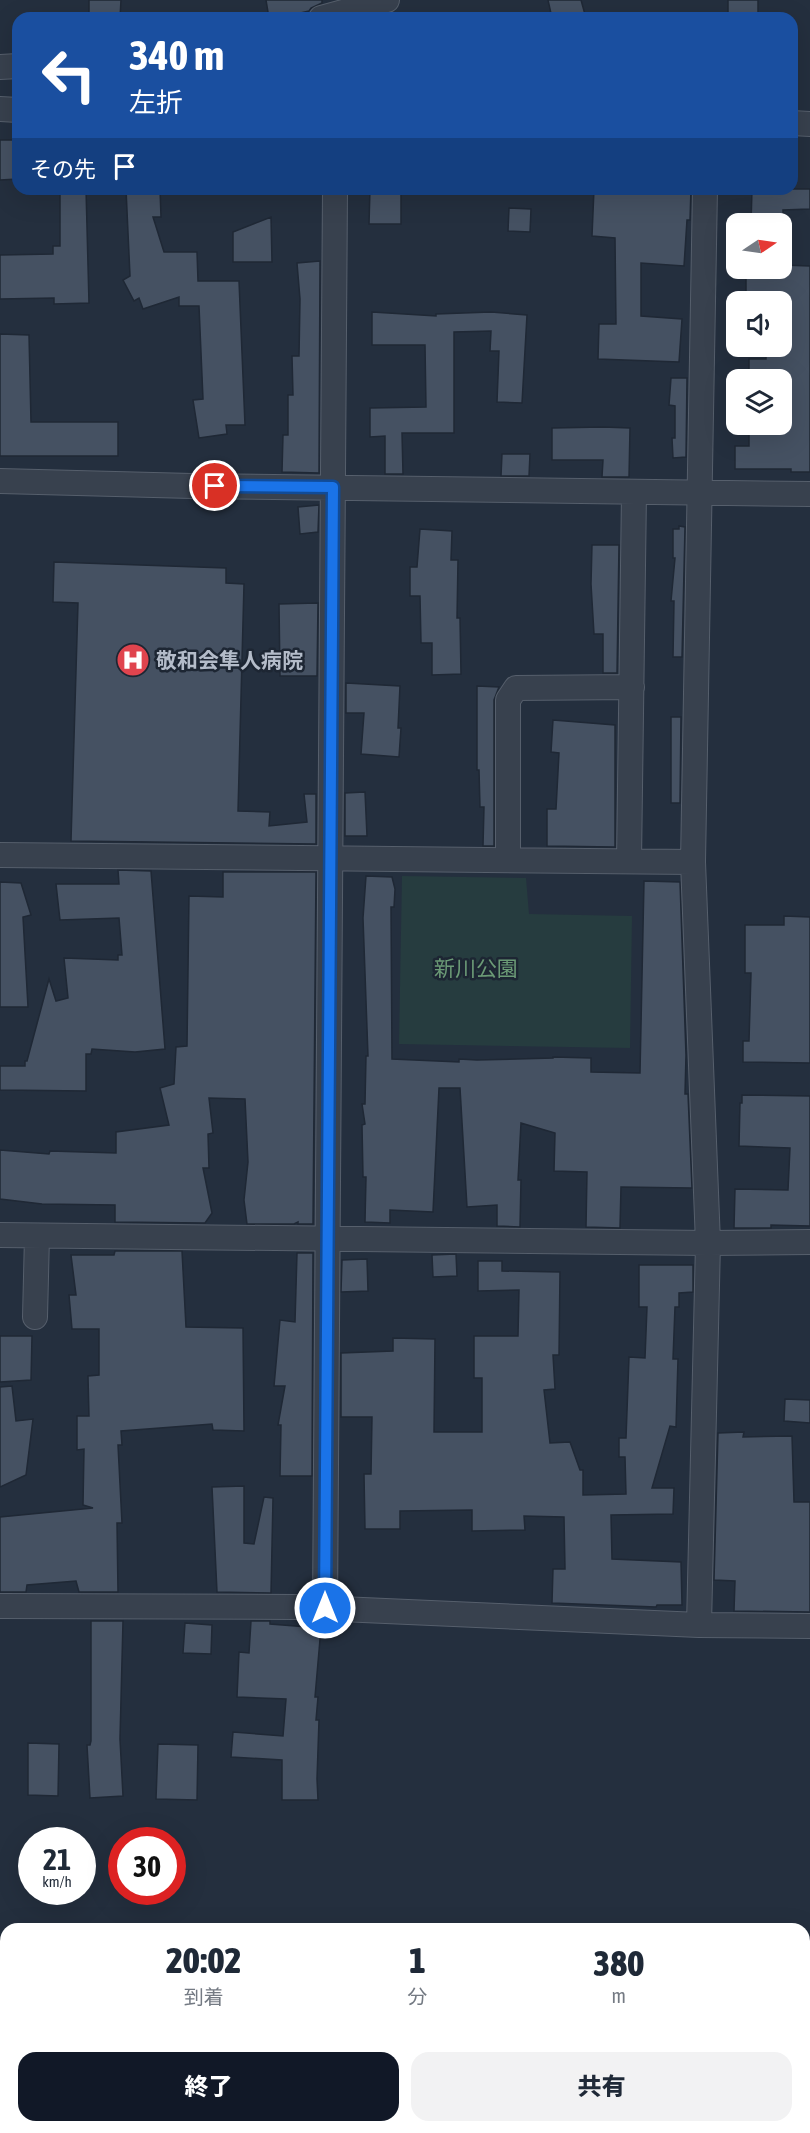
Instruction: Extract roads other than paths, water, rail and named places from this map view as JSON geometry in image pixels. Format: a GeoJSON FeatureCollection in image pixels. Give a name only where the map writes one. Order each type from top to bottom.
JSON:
{"type":"FeatureCollection","features":[{"type":"Feature","properties":{"kind":"street"},"geometry":{"type":"LineString","coordinates":[[343,12],[387,0]]}},
{"type":"Feature","properties":{"kind":"street"},"geometry":{"type":"LineString","coordinates":[[325,1608],[335,195]]}},
{"type":"Feature","properties":{"kind":"street"},"geometry":{"type":"LineString","coordinates":[[699,1625],[708,1243],[693,862],[705,195]]}},
{"type":"Feature","properties":{"kind":"street"},"geometry":{"type":"LineString","coordinates":[[0,481],[810,494]]}},
{"type":"Feature","properties":{"kind":"street"},"geometry":{"type":"LineString","coordinates":[[629,861],[634,492]]}},
{"type":"Feature","properties":{"kind":"street"},"geometry":{"type":"LineString","coordinates":[[508,860],[508,700],[516,688],[632,687]]}},
{"type":"Feature","properties":{"kind":"street"},"geometry":{"type":"LineString","coordinates":[[0,855],[693,862]]}},
{"type":"Feature","properties":{"kind":"street"},"geometry":{"type":"LineString","coordinates":[[0,1235],[708,1243],[810,1242]]}},
{"type":"Feature","properties":{"kind":"street"},"geometry":{"type":"LineString","coordinates":[[35,1317],[37,1236]]}},
{"type":"Feature","properties":{"kind":"street"},"geometry":{"type":"LineString","coordinates":[[0,1605],[325,1608],[699,1625],[810,1626]]}},
{"type":"Feature","properties":{"kind":"place","name":"敬和会隼人病院"},"geometry":{"type":"Point","coordinates":[133,660]}},
{"type":"Feature","properties":{"kind":"park label","name":"新川公園"},"geometry":{"type":"Point","coordinates":[476,968]}}]}
